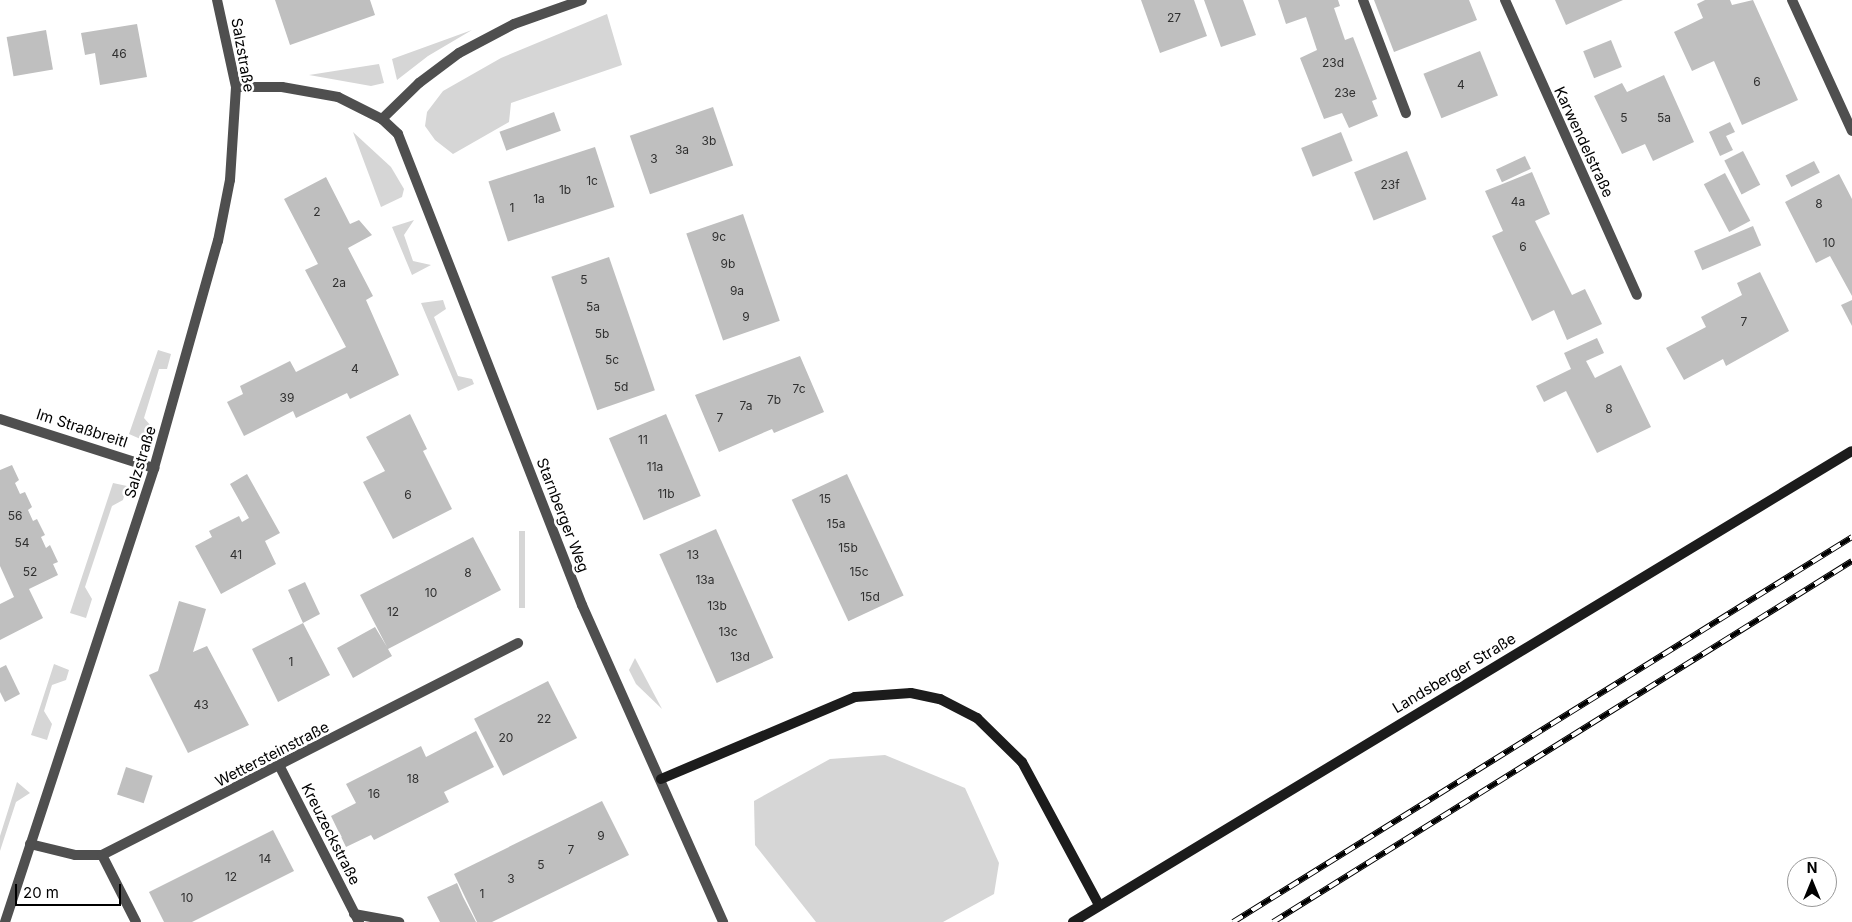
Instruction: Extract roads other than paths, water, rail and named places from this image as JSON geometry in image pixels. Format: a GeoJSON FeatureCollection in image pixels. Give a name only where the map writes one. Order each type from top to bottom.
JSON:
{"type":"FeatureCollection","features":[{"type":"Feature","properties":{"kind":"main road","name":"Landsberger Straße"},"geometry":{"type":"LineString","coordinates":[[1073,922],[1852,451]]}},
{"type":"Feature","properties":{"kind":"main road"},"geometry":{"type":"LineString","coordinates":[[661,779],[855,697],[911,693],[940,699],[978,718],[1022,762],[1100,905]]}},
{"type":"Feature","properties":{"kind":"street","name":"Salzstraße"},"geometry":{"type":"LineString","coordinates":[[5,922],[154,468],[220,232],[230,180],[236,87],[217,0]]}},
{"type":"Feature","properties":{"kind":"street"},"geometry":{"type":"LineString","coordinates":[[382,119],[419,83],[459,53],[514,24],[582,0]]}},
{"type":"Feature","properties":{"kind":"street"},"geometry":{"type":"LineString","coordinates":[[1363,0],[1406,113]]}},
{"type":"Feature","properties":{"kind":"street","name":"Karwendelstraße"},"geometry":{"type":"LineString","coordinates":[[1505,0],[1637,295]]}},
{"type":"Feature","properties":{"kind":"street"},"geometry":{"type":"LineString","coordinates":[[1792,0],[1851,124]]}},
{"type":"Feature","properties":{"kind":"street","name":"Starnberger Weg"},"geometry":{"type":"LineString","coordinates":[[236,87],[282,87],[338,97],[382,119],[398,134],[424,193],[582,605],[723,922]]}},
{"type":"Feature","properties":{"kind":"street","name":"Im Straßbreitl"},"geometry":{"type":"LineString","coordinates":[[0,419],[154,468]]}},
{"type":"Feature","properties":{"kind":"street","name":"Wettersteinstraße"},"geometry":{"type":"LineString","coordinates":[[30,844],[75,855],[102,855],[280,767],[518,643]]}},
{"type":"Feature","properties":{"kind":"street","name":"Kreuzeckstraße"},"geometry":{"type":"LineString","coordinates":[[280,767],[357,918],[399,922]]}},
{"type":"Feature","properties":{"kind":"street"},"geometry":{"type":"LineString","coordinates":[[102,855],[136,922]]}},
{"type":"Feature","properties":{"kind":"railway"},"geometry":{"type":"LineString","coordinates":[[1233,922],[1852,537]]}},
{"type":"Feature","properties":{"kind":"railway"},"geometry":{"type":"LineString","coordinates":[[1273,922],[1852,561]]}}]}
